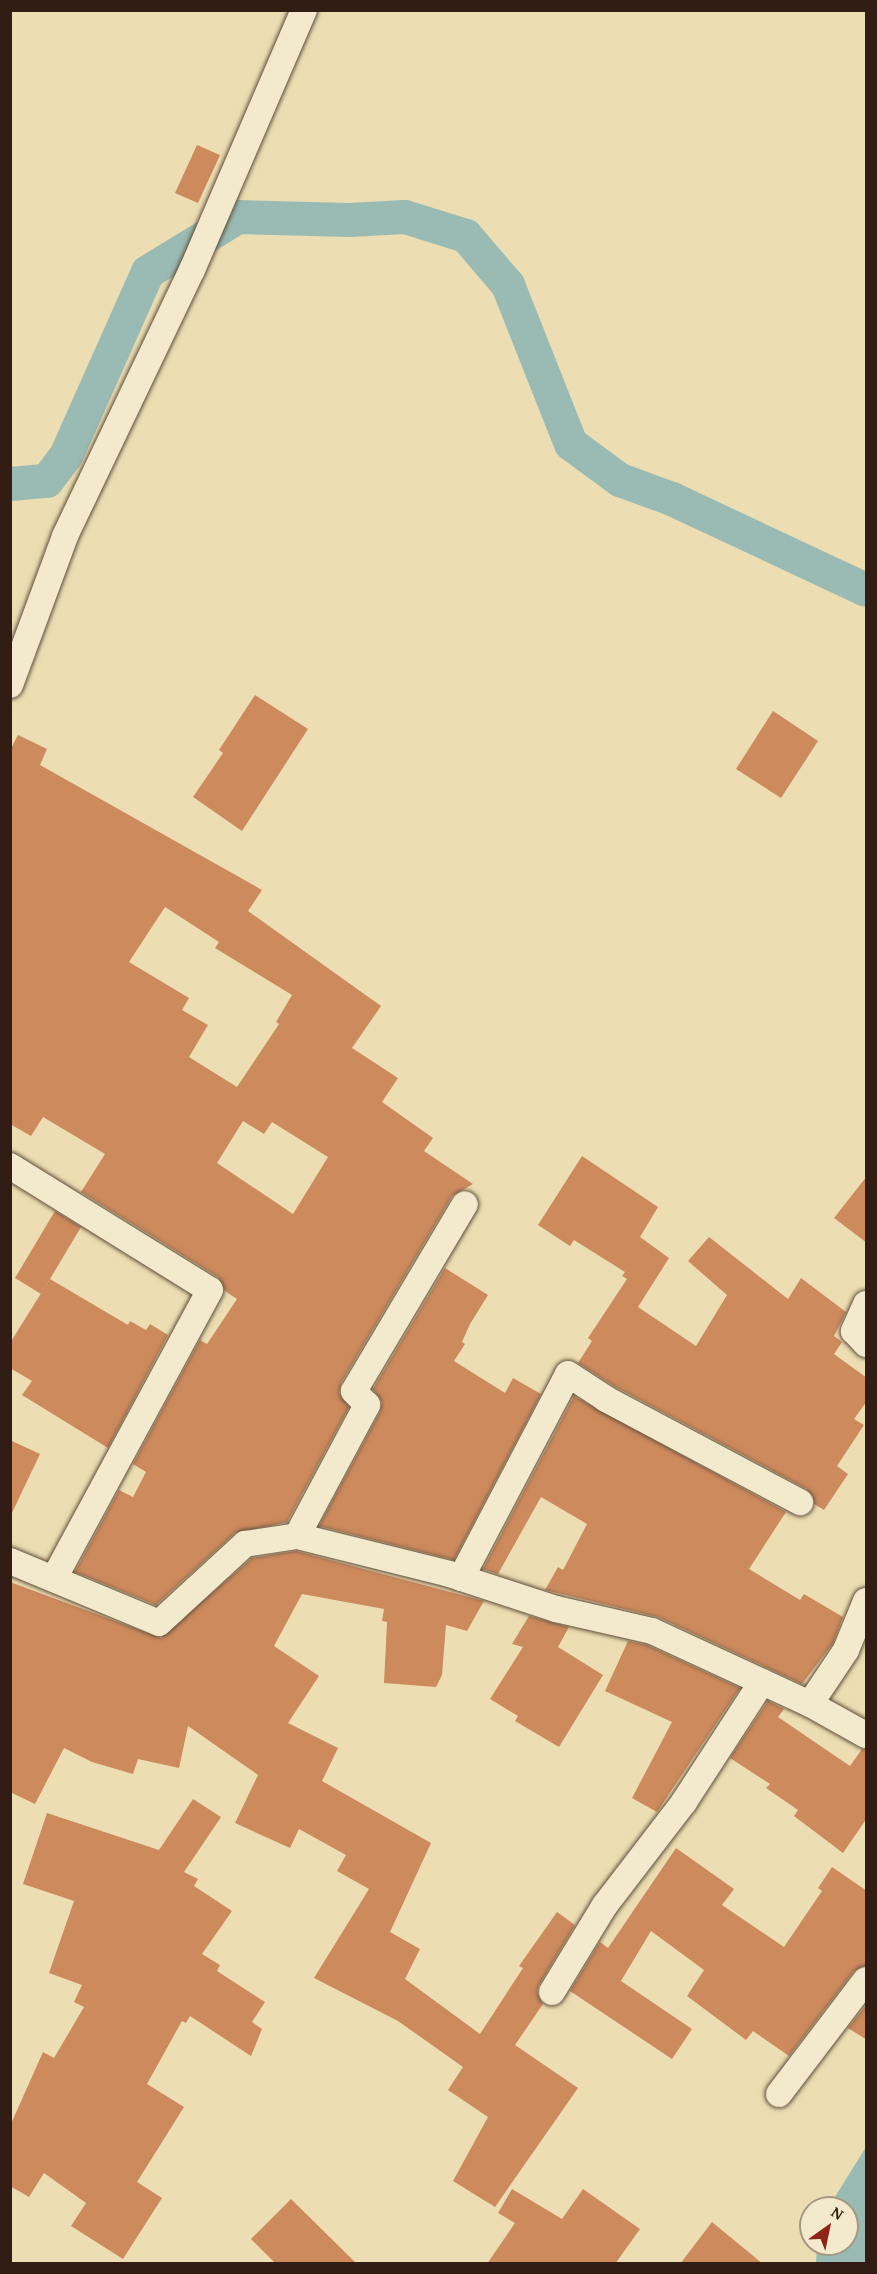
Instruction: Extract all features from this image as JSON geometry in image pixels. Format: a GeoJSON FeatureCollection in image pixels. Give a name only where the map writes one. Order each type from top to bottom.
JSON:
{"type":"FeatureCollection","features":[{"type":"Feature","properties":{"kind":"street"},"geometry":{"type":"LineString","coordinates":[[10,686],[65,536],[192,270],[304,10]]}},
{"type":"Feature","properties":{"kind":"street"},"geometry":{"type":"LineString","coordinates":[[10,1166],[210,1290],[54,1579]]}},
{"type":"Feature","properties":{"kind":"street"},"geometry":{"type":"LineString","coordinates":[[297,1536],[367,1405],[354,1391],[465,1204]]}},
{"type":"Feature","properties":{"kind":"street"},"geometry":{"type":"LineString","coordinates":[[867,1304],[854,1331],[867,1344]]}},
{"type":"Feature","properties":{"kind":"street"},"geometry":{"type":"LineString","coordinates":[[461,1578],[568,1374],[606,1399],[800,1502]]}},
{"type":"Feature","properties":{"kind":"street"},"geometry":{"type":"LineString","coordinates":[[10,1561],[159,1623],[245,1544],[297,1536],[461,1578],[556,1609],[652,1631],[810,1704],[867,1736]]}},
{"type":"Feature","properties":{"kind":"street"},"geometry":{"type":"LineString","coordinates":[[810,1704],[846,1650],[867,1600]]}},
{"type":"Feature","properties":{"kind":"street"},"geometry":{"type":"LineString","coordinates":[[552,1992],[605,1905],[684,1802],[762,1682]]}},
{"type":"Feature","properties":{"kind":"street"},"geometry":{"type":"LineString","coordinates":[[779,2094],[867,1980]]}},
{"type":"Feature","properties":{"kind":"water"},"geometry":{"type":"Polygon","coordinates":[[[866,2147],[866,2263],[816,2263],[816,2256],[859,2256],[859,2196],[835,2196],[866,2147]]]}},
{"type":"Feature","properties":{"kind":"building"},"geometry":{"type":"Polygon","coordinates":[[[197,145],[220,155],[198,203],[175,193],[197,145]]]}},
{"type":"Feature","properties":{"kind":"building"},"geometry":{"type":"Polygon","coordinates":[[[255,695],[308,729],[242,831],[193,797],[223,753],[219,750],[255,695]]]}},
{"type":"Feature","properties":{"kind":"building"},"geometry":{"type":"Polygon","coordinates":[[[773,711],[818,741],[781,798],[736,769],[773,711]]]}},
{"type":"Feature","properties":{"kind":"building"},"geometry":{"type":"Polygon","coordinates":[[[18,735],[47,749],[40,765],[262,890],[248,911],[381,1006],[352,1048],[398,1078],[382,1102],[433,1138],[424,1151],[473,1184],[452,1196],[341,1383],[339,1393],[349,1407],[287,1522],[235,1533],[156,1605],[75,1572],[119,1490],[133,1497],[146,1472],[133,1464],[200,1340],[207,1344],[237,1299],[225,1291],[218,1277],[81,1192],[105,1154],[43,1117],[31,1136],[10,1124],[10,750],[18,735]],[[165,907],[129,962],[189,998],[182,1010],[208,1025],[189,1057],[237,1087],[279,1024],[276,1022],[292,995],[215,948],[219,942],[165,907]],[[243,1121],[217,1163],[293,1214],[328,1157],[272,1122],[264,1134],[243,1121]]]}},
{"type":"Feature","properties":{"kind":"building"},"geometry":{"type":"Polygon","coordinates":[[[582,1156],[658,1207],[640,1237],[669,1258],[638,1307],[696,1346],[727,1295],[688,1261],[709,1237],[788,1299],[801,1278],[846,1312],[834,1336],[842,1342],[834,1354],[867,1378],[867,1401],[854,1419],[864,1425],[837,1466],[848,1474],[824,1510],[814,1504],[807,1489],[614,1386],[578,1363],[592,1341],[588,1338],[627,1279],[622,1276],[625,1272],[574,1240],[570,1246],[538,1225],[582,1156]]]}},
{"type":"Feature","properties":{"kind":"building"},"geometry":{"type":"Polygon","coordinates":[[[867,1176],[867,1243],[834,1218],[867,1176]]]}},
{"type":"Feature","properties":{"kind":"building"},"geometry":{"type":"Polygon","coordinates":[[[55,1211],[81,1227],[41,1294],[15,1278],[55,1211]]]}},
{"type":"Feature","properties":{"kind":"building"},"geometry":{"type":"Polygon","coordinates":[[[445,1268],[488,1295],[470,1324],[462,1342],[465,1344],[454,1361],[505,1393],[513,1378],[541,1394],[454,1560],[319,1526],[380,1412],[382,1402],[373,1389],[445,1268]]]}},
{"type":"Feature","properties":{"kind":"building"},"geometry":{"type":"Polygon","coordinates":[[[50,1279],[128,1325],[130,1321],[146,1330],[150,1324],[168,1335],[108,1448],[22,1395],[32,1381],[10,1368],[10,1343],[50,1279]]]}},
{"type":"Feature","properties":{"kind":"building"},"geometry":{"type":"Polygon","coordinates":[[[574,1396],[786,1512],[749,1569],[800,1600],[804,1594],[843,1617],[833,1643],[802,1684],[658,1617],[545,1590],[558,1567],[563,1570],[587,1524],[541,1497],[498,1574],[483,1569],[574,1396]]]}},
{"type":"Feature","properties":{"kind":"building"},"geometry":{"type":"Polygon","coordinates":[[[10,1440],[40,1454],[10,1517],[10,1440]]]}},
{"type":"Feature","properties":{"kind":"building"},"geometry":{"type":"Polygon","coordinates":[[[296,1551],[484,1601],[467,1631],[446,1625],[442,1675],[436,1687],[384,1683],[387,1622],[382,1621],[384,1609],[302,1594],[274,1646],[319,1676],[288,1723],[338,1748],[322,1781],[431,1843],[390,1932],[420,1949],[405,1979],[480,2034],[523,1968],[519,1966],[557,1912],[575,1925],[539,1985],[537,1992],[543,2004],[515,2045],[578,2088],[495,2207],[453,2181],[488,2117],[448,2090],[463,2067],[398,2021],[314,1978],[369,1889],[337,1871],[346,1855],[299,1829],[290,1848],[235,1823],[258,1775],[188,1726],[179,1768],[138,1759],[133,1774],[92,1762],[64,1748],[35,1804],[10,1792],[10,1582],[161,1638],[252,1558],[296,1551]]]}},
{"type":"Feature","properties":{"kind":"building"},"geometry":{"type":"Polygon","coordinates":[[[529,1616],[569,1627],[558,1647],[603,1675],[559,1747],[515,1721],[518,1716],[490,1699],[523,1647],[512,1644],[529,1616]]]}},
{"type":"Feature","properties":{"kind":"building"},"geometry":{"type":"Polygon","coordinates":[[[628,1641],[647,1645],[740,1688],[657,1812],[632,1798],[672,1722],[605,1691],[628,1641]]]}},
{"type":"Feature","properties":{"kind":"building"},"geometry":{"type":"Polygon","coordinates":[[[768,1701],[784,1709],[778,1717],[850,1766],[862,1749],[867,1750],[867,1818],[843,1853],[794,1816],[798,1810],[766,1788],[770,1784],[730,1758],[768,1701]]]}},
{"type":"Feature","properties":{"kind":"building"},"geometry":{"type":"Polygon","coordinates":[[[193,1799],[221,1817],[184,1872],[198,1879],[194,1886],[232,1911],[202,1954],[220,1965],[217,1971],[265,2002],[252,2022],[262,2029],[251,2056],[190,2016],[186,2023],[182,2021],[147,2084],[184,2107],[137,2182],[162,2198],[123,2259],[71,2226],[86,2203],[44,2173],[29,2197],[10,2186],[10,2126],[43,2052],[54,2058],[84,2007],[74,2002],[82,1985],[49,1973],[74,1901],[23,1884],[47,1813],[159,1850],[193,1799]]]}},
{"type":"Feature","properties":{"kind":"building"},"geometry":{"type":"Polygon","coordinates":[[[676,1848],[734,1889],[722,1905],[784,1947],[822,1891],[818,1888],[832,1867],[867,1891],[867,1965],[854,1971],[789,2056],[753,2031],[746,2040],[687,1996],[704,1970],[651,1931],[621,1981],[692,2029],[672,2059],[570,1991],[600,1942],[608,1948],[676,1848]]]}},
{"type":"Feature","properties":{"kind":"building"},"geometry":{"type":"Polygon","coordinates":[[[867,2004],[867,2040],[848,2028],[867,2004]]]}},
{"type":"Feature","properties":{"kind":"building"},"geometry":{"type":"Polygon","coordinates":[[[512,2189],[562,2219],[583,2189],[640,2229],[615,2264],[487,2264],[515,2223],[498,2213],[512,2189]]]}},
{"type":"Feature","properties":{"kind":"building"},"geometry":{"type":"Polygon","coordinates":[[[291,2199],[357,2264],[276,2264],[251,2239],[291,2199]]]}},
{"type":"Feature","properties":{"kind":"building"},"geometry":{"type":"Polygon","coordinates":[[[712,2222],[763,2264],[680,2264],[712,2222]]]}},
{"type":"Feature","properties":{"kind":"waterway"},"geometry":{"type":"LineString","coordinates":[[10,484],[47,481],[66,456],[148,272],[238,217],[349,220],[405,217],[466,236],[508,285],[571,444],[620,480],[672,499],[866,590]]}}]}
